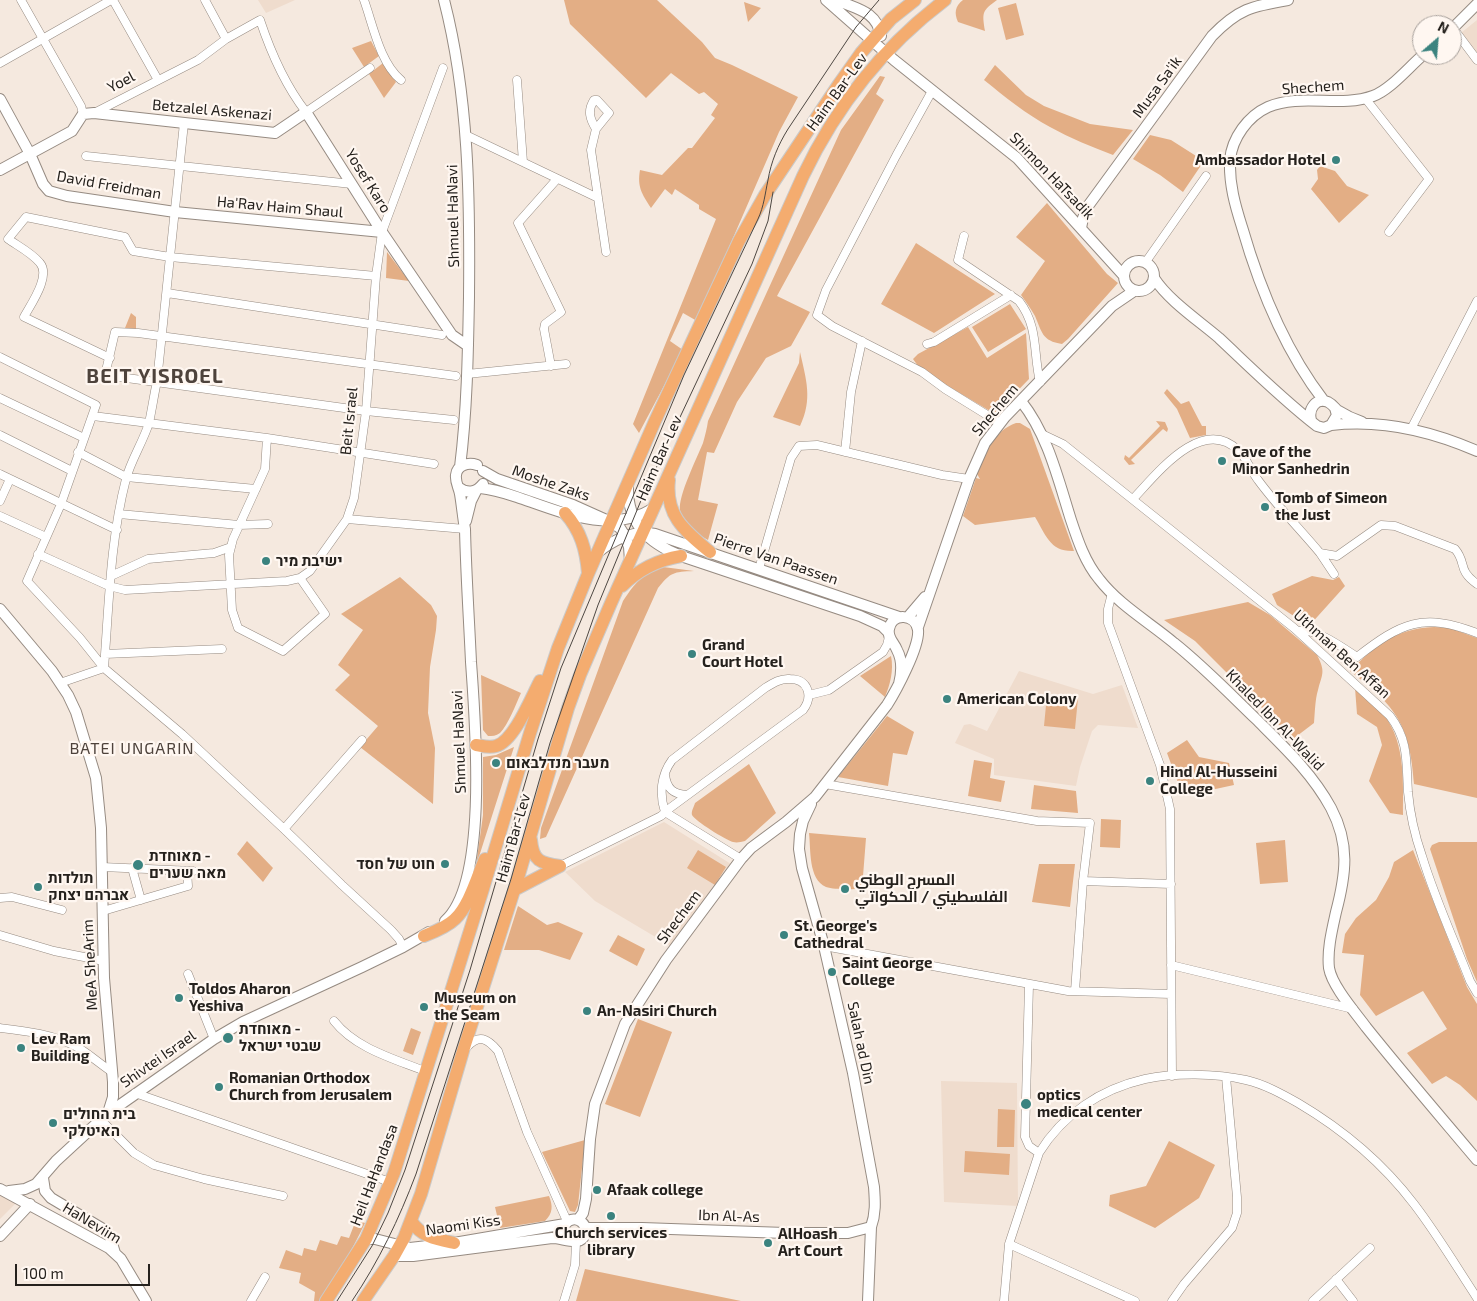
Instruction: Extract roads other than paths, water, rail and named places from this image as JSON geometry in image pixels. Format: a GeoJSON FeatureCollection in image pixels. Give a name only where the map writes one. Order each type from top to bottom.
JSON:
{"type":"FeatureCollection","features":[{"type":"Feature","properties":{"kind":"highway","name":"Haim Bar-Lev"},"geometry":{"type":"LineString","coordinates":[[460,966],[558,648],[628,481],[728,264],[748,224],[839,84],[871,41],[891,19],[914,0]]}},
{"type":"Feature","properties":{"kind":"highway","name":"Haim Bar-Lev"},"geometry":{"type":"LineString","coordinates":[[463,1050],[488,976],[568,708],[580,674],[816,149],[840,110],[882,54],[944,0]]}},
{"type":"Feature","properties":{"kind":"highway"},"geometry":{"type":"LineString","coordinates":[[882,54],[891,19]]}},
{"type":"Feature","properties":{"kind":"highway"},"geometry":{"type":"LineString","coordinates":[[670,472],[668,490],[673,514],[682,526],[710,552]]}},
{"type":"Feature","properties":{"kind":"highway"},"geometry":{"type":"LineString","coordinates":[[565,513],[580,536],[586,555],[588,574]]}},
{"type":"Feature","properties":{"kind":"highway"},"geometry":{"type":"LineString","coordinates":[[615,593],[643,568],[662,560],[681,556]]}},
{"type":"Feature","properties":{"kind":"highway"},"geometry":{"type":"LineString","coordinates":[[476,745],[497,746],[510,736],[558,648]]}},
{"type":"Feature","properties":{"kind":"highway"},"geometry":{"type":"LineString","coordinates":[[424,936],[451,923],[464,908],[509,804]]}},
{"type":"Feature","properties":{"kind":"highway"},"geometry":{"type":"LineString","coordinates":[[531,834],[532,851],[535,858],[547,864],[560,866]]}},
{"type":"Feature","properties":{"kind":"highway"},"geometry":{"type":"LineString","coordinates":[[514,890],[560,866]]}},
{"type":"Feature","properties":{"kind":"highway","name":"Heil HaHandasa"},"geometry":{"type":"LineString","coordinates":[[326,1301],[366,1239],[390,1182],[460,966]]}},
{"type":"Feature","properties":{"kind":"highway"},"geometry":{"type":"LineString","coordinates":[[363,1301],[397,1251],[411,1221],[429,1171],[463,1050]]}},
{"type":"Feature","properties":{"kind":"highway"},"geometry":{"type":"LineString","coordinates":[[411,1221],[420,1232],[428,1237],[454,1243]]}},
{"type":"Feature","properties":{"kind":"street"},"geometry":{"type":"LineString","coordinates":[[21,0],[81,106],[88,114]]}},
{"type":"Feature","properties":{"kind":"street"},"geometry":{"type":"LineString","coordinates":[[0,63],[112,0],[158,80]]}},
{"type":"Feature","properties":{"kind":"street"},"geometry":{"type":"LineString","coordinates":[[205,0],[226,39]]}},
{"type":"Feature","properties":{"kind":"street"},"geometry":{"type":"LineString","coordinates":[[364,0],[384,58],[401,80]]}},
{"type":"Feature","properties":{"kind":"street","name":"Shmuel HaNavi"},"geometry":{"type":"LineString","coordinates":[[444,0],[458,73],[466,135],[470,210],[467,374],[464,434],[460,467]]}},
{"type":"Feature","properties":{"kind":"street","name":"Shimon HaTsadik"},"geometry":{"type":"LineString","coordinates":[[826,0],[871,41],[882,54],[1017,158],[1081,228],[1124,279]]}},
{"type":"Feature","properties":{"kind":"street","name":"Musa Sa'ik"},"geometry":{"type":"LineString","coordinates":[[1081,228],[1088,206],[1212,36],[1222,25],[1241,11],[1288,0]]}},
{"type":"Feature","properties":{"kind":"street"},"geometry":{"type":"LineString","coordinates":[[1464,17],[1475,0]]}},
{"type":"Feature","properties":{"kind":"street"},"geometry":{"type":"LineString","coordinates":[[841,1],[872,16],[880,31],[882,54]]}},
{"type":"Feature","properties":{"kind":"street"},"geometry":{"type":"LineString","coordinates":[[1464,17],[1477,4]]}},
{"type":"Feature","properties":{"kind":"street","name":"Yoel"},"geometry":{"type":"LineString","coordinates":[[0,170],[72,131],[88,114],[198,60],[226,39],[260,20]]}},
{"type":"Feature","properties":{"kind":"street","name":"Yosef Karo"},"geometry":{"type":"LineString","coordinates":[[260,20],[283,77],[382,232],[452,335],[468,346]]}},
{"type":"Feature","properties":{"kind":"street"},"geometry":{"type":"LineString","coordinates":[[1462,41],[1477,60]]}},
{"type":"Feature","properties":{"kind":"street","name":"Shechem"},"geometry":{"type":"LineString","coordinates":[[1320,402],[1288,343],[1252,264],[1232,194],[1230,158],[1234,145],[1246,123],[1261,111],[1274,105],[1290,102],[1350,100],[1374,96],[1412,65]]}},
{"type":"Feature","properties":{"kind":"street","name":"Betzalel Askenazi"},"geometry":{"type":"LineString","coordinates":[[88,114],[275,132],[370,68]]}},
{"type":"Feature","properties":{"kind":"street","name":"Beit Israel"},"geometry":{"type":"LineString","coordinates":[[300,578],[310,571],[347,519],[354,498],[366,411],[368,364],[382,232],[443,68]]}},
{"type":"Feature","properties":{"kind":"street"},"geometry":{"type":"LineString","coordinates":[[517,80],[523,162]]}},
{"type":"Feature","properties":{"kind":"street"},"geometry":{"type":"LineString","coordinates":[[932,91],[826,290],[818,315],[832,326],[922,372],[945,390],[1000,423]]}},
{"type":"Feature","properties":{"kind":"street"},"geometry":{"type":"LineString","coordinates":[[1365,98],[1429,178],[1389,232]]}},
{"type":"Feature","properties":{"kind":"street"},"geometry":{"type":"LineString","coordinates":[[0,99],[30,154]]}},
{"type":"Feature","properties":{"kind":"street"},"geometry":{"type":"LineString","coordinates":[[104,668],[109,586],[119,514],[126,477],[149,423],[157,382],[184,123]]}},
{"type":"Feature","properties":{"kind":"street"},"geometry":{"type":"LineString","coordinates":[[596,129],[590,150],[606,252]]}},
{"type":"Feature","properties":{"kind":"street"},"geometry":{"type":"LineString","coordinates":[[466,135],[598,198]]}},
{"type":"Feature","properties":{"kind":"street","name":"David Freidman"},"geometry":{"type":"LineString","coordinates":[[30,154],[43,184],[49,191],[66,196],[175,212]]}},
{"type":"Feature","properties":{"kind":"street"},"geometry":{"type":"LineString","coordinates":[[86,156],[352,184]]}},
{"type":"Feature","properties":{"kind":"street"},"geometry":{"type":"LineString","coordinates":[[1145,263],[1206,176]]}},
{"type":"Feature","properties":{"kind":"street"},"geometry":{"type":"LineString","coordinates":[[551,366],[544,329],[545,324],[561,312],[518,223],[557,179]]}},
{"type":"Feature","properties":{"kind":"street","name":"Ha'Rav Haim Shaul"},"geometry":{"type":"LineString","coordinates":[[175,212],[382,232]]}},
{"type":"Feature","properties":{"kind":"street"},"geometry":{"type":"LineString","coordinates":[[110,358],[24,317],[43,281],[44,274],[41,263],[8,239],[26,217],[125,237],[134,251],[170,257],[376,276]]}},
{"type":"Feature","properties":{"kind":"street"},"geometry":{"type":"LineString","coordinates":[[964,236],[958,260],[1019,301],[1025,309],[1034,330],[1036,367],[1040,382]]}},
{"type":"Feature","properties":{"kind":"street"},"geometry":{"type":"LineString","coordinates":[[1154,278],[1148,288],[1141,291],[1134,290],[1124,279],[1125,269],[1130,264],[1139,261],[1145,263],[1152,269],[1154,278],[1161,288],[1172,299],[1284,399],[1320,427],[1368,424],[1411,429],[1441,436],[1477,452]]}},
{"type":"Feature","properties":{"kind":"street","name":"Shechem"},"geometry":{"type":"LineString","coordinates":[[570,1222],[583,1213],[586,1199],[588,1155],[596,1104],[625,1024],[666,960],[741,859],[816,797],[888,705],[899,684],[969,479],[981,452],[1000,423],[1112,306],[1121,293],[1124,279]]}},
{"type":"Feature","properties":{"kind":"street"},"geometry":{"type":"LineString","coordinates":[[1148,288],[1172,299]]}},
{"type":"Feature","properties":{"kind":"street","name":"Shechem"},"geometry":{"type":"LineString","coordinates":[[1112,306],[1134,290]]}},
{"type":"Feature","properties":{"kind":"street"},"geometry":{"type":"LineString","coordinates":[[167,293],[442,335]]}},
{"type":"Feature","properties":{"kind":"street"},"geometry":{"type":"LineString","coordinates":[[927,344],[934,342],[1011,296]]}},
{"type":"Feature","properties":{"kind":"street"},"geometry":{"type":"LineString","coordinates":[[1411,429],[1477,301]]}},
{"type":"Feature","properties":{"kind":"street"},"geometry":{"type":"LineString","coordinates":[[454,420],[366,411],[105,375],[115,332],[161,336],[456,376]]}},
{"type":"Feature","properties":{"kind":"street"},"geometry":{"type":"LineString","coordinates":[[845,452],[851,392],[862,341]]}},
{"type":"Feature","properties":{"kind":"street"},"geometry":{"type":"LineString","coordinates":[[0,357],[96,405],[61,504],[27,581],[80,638],[104,668],[182,734],[284,829],[391,930],[399,939],[403,948]]}},
{"type":"Feature","properties":{"kind":"street"},"geometry":{"type":"LineString","coordinates":[[467,374],[566,364]]}},
{"type":"Feature","properties":{"kind":"street"},"geometry":{"type":"LineString","coordinates":[[0,398],[84,438]]}},
{"type":"Feature","properties":{"kind":"street"},"geometry":{"type":"LineString","coordinates":[[1284,399],[1300,404],[1330,403],[1347,416],[1368,424]]}},
{"type":"Feature","properties":{"kind":"street","name":"Khaled Ibn Al-Walid"},"geometry":{"type":"LineString","coordinates":[[1020,401],[1032,415],[1042,434],[1082,550],[1098,579],[1112,594],[1176,644],[1221,684],[1311,776],[1332,810],[1343,842],[1346,859],[1340,898],[1332,928],[1330,974],[1353,1010],[1477,1160]]}},
{"type":"Feature","properties":{"kind":"street"},"geometry":{"type":"LineString","coordinates":[[1311,420],[1311,409],[1320,402]]}},
{"type":"Feature","properties":{"kind":"street"},"geometry":{"type":"LineString","coordinates":[[1331,425],[1337,415],[1335,408]]}},
{"type":"Feature","properties":{"kind":"street"},"geometry":{"type":"LineString","coordinates":[[92,416],[267,438],[434,464]]}},
{"type":"Feature","properties":{"kind":"street","name":"Shmuel HaNavi"},"geometry":{"type":"LineString","coordinates":[[464,434],[469,454],[480,468]]}},
{"type":"Feature","properties":{"kind":"street","name":"Uthman Ben Affan"},"geometry":{"type":"LineString","coordinates":[[1042,434],[1063,444],[1298,631],[1378,704],[1398,726],[1407,754],[1410,806],[1422,857],[1470,981],[1477,994]]}},
{"type":"Feature","properties":{"kind":"street"},"geometry":{"type":"LineString","coordinates":[[0,435],[72,470]]}},
{"type":"Feature","properties":{"kind":"street"},"geometry":{"type":"LineString","coordinates":[[38,554],[109,586],[125,590],[230,584],[300,578],[325,614],[283,651],[238,628],[232,610],[230,584],[228,555],[230,547],[265,470],[267,438]]}},
{"type":"Feature","properties":{"kind":"street"},"geometry":{"type":"LineString","coordinates":[[1133,499],[1177,455],[1190,445],[1201,441],[1213,440],[1226,443],[1239,451],[1257,480],[1320,553],[1334,574]]}},
{"type":"Feature","properties":{"kind":"street"},"geometry":{"type":"LineString","coordinates":[[759,569],[791,458],[799,446],[812,445],[942,475],[969,479]]}},
{"type":"Feature","properties":{"kind":"street"},"geometry":{"type":"LineString","coordinates":[[78,452],[126,477],[256,489]]}},
{"type":"Feature","properties":{"kind":"street"},"geometry":{"type":"LineString","coordinates":[[470,463],[480,468],[484,480],[478,489],[466,492],[458,486],[456,474],[460,467],[470,463]]}},
{"type":"Feature","properties":{"kind":"street","name":"Moshe Zaks"},"geometry":{"type":"LineString","coordinates":[[480,468],[497,479],[557,499],[611,522],[620,528],[626,536]]}},
{"type":"Feature","properties":{"kind":"street"},"geometry":{"type":"LineString","coordinates":[[0,474],[117,530]]}},
{"type":"Feature","properties":{"kind":"street"},"geometry":{"type":"LineString","coordinates":[[0,501],[10,479]]}},
{"type":"Feature","properties":{"kind":"street"},"geometry":{"type":"LineString","coordinates":[[628,481],[628,497],[633,518]]}},
{"type":"Feature","properties":{"kind":"street","name":"Shmuel HaNavi"},"geometry":{"type":"LineString","coordinates":[[424,936],[452,914],[459,903],[471,859],[476,811],[476,745],[465,529],[458,486]]}},
{"type":"Feature","properties":{"kind":"street","name":"Shmuel HaNavi"},"geometry":{"type":"LineString","coordinates":[[465,529],[470,506],[478,489]]}},
{"type":"Feature","properties":{"kind":"street","name":"Moshe Zaks"},"geometry":{"type":"LineString","coordinates":[[478,489],[493,489],[565,513],[611,522],[633,518],[654,508]]}},
{"type":"Feature","properties":{"kind":"street"},"geometry":{"type":"LineString","coordinates":[[119,514],[239,525],[268,524]]}},
{"type":"Feature","properties":{"kind":"street"},"geometry":{"type":"LineString","coordinates":[[0,516],[46,537]]}},
{"type":"Feature","properties":{"kind":"street","name":"Pierre Van Paassen"},"geometry":{"type":"LineString","coordinates":[[633,518],[643,532],[660,546],[681,556],[860,616],[882,626],[890,637]]}},
{"type":"Feature","properties":{"kind":"street"},"geometry":{"type":"LineString","coordinates":[[347,519],[465,529]]}},
{"type":"Feature","properties":{"kind":"street"},"geometry":{"type":"LineString","coordinates":[[1320,553],[1337,556],[1381,526],[1395,526],[1455,549],[1460,554],[1464,573],[1477,584]]}},
{"type":"Feature","properties":{"kind":"street"},"geometry":{"type":"LineString","coordinates":[[597,553],[615,541],[643,532]]}},
{"type":"Feature","properties":{"kind":"street","name":"Pierre Van Paassen"},"geometry":{"type":"LineString","coordinates":[[643,532],[656,534],[903,617]]}},
{"type":"Feature","properties":{"kind":"street"},"geometry":{"type":"LineString","coordinates":[[626,536],[629,547],[629,563]]}},
{"type":"Feature","properties":{"kind":"street"},"geometry":{"type":"LineString","coordinates":[[111,576],[148,559],[214,553],[230,547]]}},
{"type":"Feature","properties":{"kind":"street","name":"Shechem"},"geometry":{"type":"LineString","coordinates":[[903,617],[917,607],[931,587]]}},
{"type":"Feature","properties":{"kind":"street"},"geometry":{"type":"LineString","coordinates":[[1112,594],[1108,609],[1108,623],[1154,749],[1168,795],[1171,827],[1172,1076]]}},
{"type":"Feature","properties":{"kind":"street","name":"MeA SheArim"},"geometry":{"type":"LineString","coordinates":[[0,609],[60,683],[76,712],[96,778],[100,815],[104,961],[113,1077],[113,1097],[104,1117]]}},
{"type":"Feature","properties":{"kind":"street"},"geometry":{"type":"LineString","coordinates":[[809,695],[829,690],[883,652],[890,637],[891,623],[903,617],[912,619],[917,632],[911,645],[896,645],[890,637]]}},
{"type":"Feature","properties":{"kind":"street"},"geometry":{"type":"LineString","coordinates":[[1298,631],[1306,630],[1320,635],[1357,657],[1390,632],[1424,622],[1444,622],[1477,633]]}},
{"type":"Feature","properties":{"kind":"street","name":"Shechem"},"geometry":{"type":"LineString","coordinates":[[890,637],[897,649],[902,666],[899,684]]}},
{"type":"Feature","properties":{"kind":"street"},"geometry":{"type":"LineString","coordinates":[[105,654],[222,649]]}},
{"type":"Feature","properties":{"kind":"street"},"geometry":{"type":"LineString","coordinates":[[60,683],[104,668]]}},
{"type":"Feature","properties":{"kind":"street"},"geometry":{"type":"LineString","coordinates":[[560,866],[606,845],[661,816],[665,812],[687,795],[803,710],[808,704],[809,695],[806,686],[800,681],[792,679],[782,680],[772,684],[672,760],[665,773],[662,788],[665,812],[741,859]]}},
{"type":"Feature","properties":{"kind":"street"},"geometry":{"type":"LineString","coordinates":[[284,829],[362,740]]}},
{"type":"Feature","properties":{"kind":"street"},"geometry":{"type":"LineString","coordinates":[[665,773],[666,782],[672,792],[687,795]]}},
{"type":"Feature","properties":{"kind":"street"},"geometry":{"type":"LineString","coordinates":[[825,784],[1037,821],[1090,823],[1083,881],[1075,991]]}},
{"type":"Feature","properties":{"kind":"street","name":"Salah ad Din"},"geometry":{"type":"LineString","coordinates":[[816,797],[808,807],[803,821],[799,849],[806,886],[824,946],[853,1073],[874,1187],[874,1218],[871,1227],[868,1301]]}},
{"type":"Feature","properties":{"kind":"street"},"geometry":{"type":"LineString","coordinates":[[102,867],[190,871],[188,886],[103,911]]}},
{"type":"Feature","properties":{"kind":"street"},"geometry":{"type":"LineString","coordinates":[[132,868],[141,900]]}},
{"type":"Feature","properties":{"kind":"street"},"geometry":{"type":"LineString","coordinates":[[1083,881],[1171,884]]}},
{"type":"Feature","properties":{"kind":"street"},"geometry":{"type":"LineString","coordinates":[[0,898],[12,897],[62,910]]}},
{"type":"Feature","properties":{"kind":"street"},"geometry":{"type":"LineString","coordinates":[[0,935],[54,951],[104,961]]}},
{"type":"Feature","properties":{"kind":"street","name":"Shivtei Israel"},"geometry":{"type":"LineString","coordinates":[[3,1188],[17,1191],[30,1188],[43,1178],[56,1161],[104,1117],[135,1092],[214,1039],[243,1022],[403,948],[424,936]]}},
{"type":"Feature","properties":{"kind":"street"},"geometry":{"type":"LineString","coordinates":[[824,946],[1075,991],[1171,994]]}},
{"type":"Feature","properties":{"kind":"street"},"geometry":{"type":"LineString","coordinates":[[1171,965],[1353,1010]]}},
{"type":"Feature","properties":{"kind":"street"},"geometry":{"type":"LineString","coordinates":[[188,974],[214,1039]]}},
{"type":"Feature","properties":{"kind":"street"},"geometry":{"type":"LineString","coordinates":[[1029,984],[1025,1137],[1029,1146],[1039,1153]]}},
{"type":"Feature","properties":{"kind":"street"},"geometry":{"type":"LineString","coordinates":[[334,1021],[343,1033],[364,1046],[427,1072]]}},
{"type":"Feature","properties":{"kind":"street"},"geometry":{"type":"LineString","coordinates":[[0,1028],[36,1032],[76,1047],[113,1077],[123,1090],[128,1093],[135,1092],[390,1182]]}},
{"type":"Feature","properties":{"kind":"street"},"geometry":{"type":"LineString","coordinates":[[463,1050],[472,1041],[480,1039],[490,1042],[498,1052],[538,1158],[570,1222]]}},
{"type":"Feature","properties":{"kind":"street"},"geometry":{"type":"LineString","coordinates":[[1004,1301],[1009,1244],[1039,1153],[1076,1110],[1096,1097],[1138,1081],[1159,1076],[1226,1077],[1246,1080],[1269,1088],[1313,1112],[1374,1159],[1413,1202],[1477,1298]]}},
{"type":"Feature","properties":{"kind":"street"},"geometry":{"type":"LineString","coordinates":[[1172,1301],[1184,1284],[1228,1234],[1235,1222],[1237,1197],[1226,1077]]}},
{"type":"Feature","properties":{"kind":"street"},"geometry":{"type":"LineString","coordinates":[[104,1117],[134,1153],[154,1165],[204,1179],[283,1196]]}},
{"type":"Feature","properties":{"kind":"street"},"geometry":{"type":"LineString","coordinates":[[43,1178],[45,1191],[51,1198],[103,1229],[110,1237],[115,1253]]}},
{"type":"Feature","properties":{"kind":"street","name":"HaNeviim"},"geometry":{"type":"LineString","coordinates":[[3,1188],[109,1248],[125,1266],[146,1301]]}},
{"type":"Feature","properties":{"kind":"street"},"geometry":{"type":"LineString","coordinates":[[0,1236],[30,1204]]}},
{"type":"Feature","properties":{"kind":"street"},"geometry":{"type":"LineString","coordinates":[[570,1222],[584,1224],[586,1228],[583,1238],[572,1241]]}},
{"type":"Feature","properties":{"kind":"street"},"geometry":{"type":"LineString","coordinates":[[564,1301],[575,1265],[572,1241],[563,1234],[570,1222]]}},
{"type":"Feature","properties":{"kind":"street","name":"Naomi Kiss"},"geometry":{"type":"LineString","coordinates":[[397,1251],[454,1243],[570,1222]]}},
{"type":"Feature","properties":{"kind":"street","name":"Ibn Al-As"},"geometry":{"type":"LineString","coordinates":[[586,1228],[848,1233],[871,1227]]}},
{"type":"Feature","properties":{"kind":"street","name":"Naomi Kiss"},"geometry":{"type":"LineString","coordinates":[[366,1239],[376,1239],[397,1251],[413,1256],[541,1239],[562,1238],[572,1241]]}},
{"type":"Feature","properties":{"kind":"street"},"geometry":{"type":"LineString","coordinates":[[1009,1244],[1135,1301]]}},
{"type":"Feature","properties":{"kind":"street"},"geometry":{"type":"LineString","coordinates":[[1313,1301],[1370,1248]]}},
{"type":"Feature","properties":{"kind":"street"},"geometry":{"type":"LineString","coordinates":[[251,1301],[266,1277]]}},
{"type":"Feature","properties":{"kind":"street"},"geometry":{"type":"LineString","coordinates":[[1336,1279],[1353,1301]]}},
{"type":"Feature","properties":{"kind":"tram line"},"geometry":{"type":"LineString","coordinates":[[337,1301],[372,1246],[388,1213],[405,1170],[470,970],[538,739],[561,668],[684,375],[760,214],[771,167],[778,147],[856,27],[879,0]]}},
{"type":"Feature","properties":{"kind":"tram line"},"geometry":{"type":"LineString","coordinates":[[352,1301],[388,1239],[416,1174],[511,879],[550,743],[598,605],[642,498],[752,264],[768,221],[773,192]]}},
{"type":"Feature","properties":{"kind":"place","name":"Ambassador Hotel"},"geometry":{"type":"Point","coordinates":[1336,160]}},
{"type":"Feature","properties":{"kind":"place","name":"Cave of the Minor Sanhedrin"},"geometry":{"type":"Point","coordinates":[1222,461]}},
{"type":"Feature","properties":{"kind":"place","name":"Tomb of Simeon the Just"},"geometry":{"type":"Point","coordinates":[1265,507]}},
{"type":"Feature","properties":{"kind":"place","name":"ישיבת מיר"},"geometry":{"type":"Point","coordinates":[266,561]}},
{"type":"Feature","properties":{"kind":"place","name":"Grand Court Hotel"},"geometry":{"type":"Point","coordinates":[692,654]}},
{"type":"Feature","properties":{"kind":"place","name":"American Colony"},"geometry":{"type":"Point","coordinates":[947,699]}},
{"type":"Feature","properties":{"kind":"place","name":"מעבר מנדלבאום"},"geometry":{"type":"Point","coordinates":[496,763]}},
{"type":"Feature","properties":{"kind":"place","name":"Hind Al-Husseini College"},"geometry":{"type":"Point","coordinates":[1150,781]}},
{"type":"Feature","properties":{"kind":"place","name":"חוט של חסד"},"geometry":{"type":"Point","coordinates":[445,864]}},
{"type":"Feature","properties":{"kind":"place","name":"מאוחדת - מאה שערים"},"geometry":{"type":"Point","coordinates":[138,865]}},
{"type":"Feature","properties":{"kind":"place","name":"תולדות אברהם יצחק"},"geometry":{"type":"Point","coordinates":[38,887]}},
{"type":"Feature","properties":{"kind":"place","name":"المسرح الوطني الفلسطيني / الحكواتي"},"geometry":{"type":"Point","coordinates":[845,889]}},
{"type":"Feature","properties":{"kind":"place","name":"St. George's Cathedral"},"geometry":{"type":"Point","coordinates":[784,935]}},
{"type":"Feature","properties":{"kind":"place","name":"Saint George College"},"geometry":{"type":"Point","coordinates":[832,972]}},
{"type":"Feature","properties":{"kind":"place","name":"Toldos Aharon Yeshiva"},"geometry":{"type":"Point","coordinates":[179,998]}},
{"type":"Feature","properties":{"kind":"place","name":"Museum on the Seam"},"geometry":{"type":"Point","coordinates":[424,1007]}},
{"type":"Feature","properties":{"kind":"place","name":"An-Nasiri Church"},"geometry":{"type":"Point","coordinates":[587,1011]}},
{"type":"Feature","properties":{"kind":"place","name":"מאוחדת - שבטי ישראל"},"geometry":{"type":"Point","coordinates":[228,1038]}},
{"type":"Feature","properties":{"kind":"place","name":"Lev Ram Building"},"geometry":{"type":"Point","coordinates":[21,1048]}},
{"type":"Feature","properties":{"kind":"place","name":"Romanian Orthodox Church from Jerusalem"},"geometry":{"type":"Point","coordinates":[219,1087]}},
{"type":"Feature","properties":{"kind":"place","name":"optics medical center"},"geometry":{"type":"Point","coordinates":[1026,1104]}},
{"type":"Feature","properties":{"kind":"place","name":"בית החולים האיטלקי"},"geometry":{"type":"Point","coordinates":[53,1123]}},
{"type":"Feature","properties":{"kind":"place","name":"Afaak college"},"geometry":{"type":"Point","coordinates":[597,1190]}},
{"type":"Feature","properties":{"kind":"place","name":"Church services library"},"geometry":{"type":"Point","coordinates":[611,1216]}},
{"type":"Feature","properties":{"kind":"place","name":"AlHoash Art Court"},"geometry":{"type":"Point","coordinates":[768,1243]}},
{"type":"Feature","properties":{"kind":"district","name":"BEIT YISROEL"},"geometry":{"type":"Point","coordinates":[155,376]}},
{"type":"Feature","properties":{"kind":"district","name":"BATEI UNGARIN"},"geometry":{"type":"Point","coordinates":[132,749]}}]}
